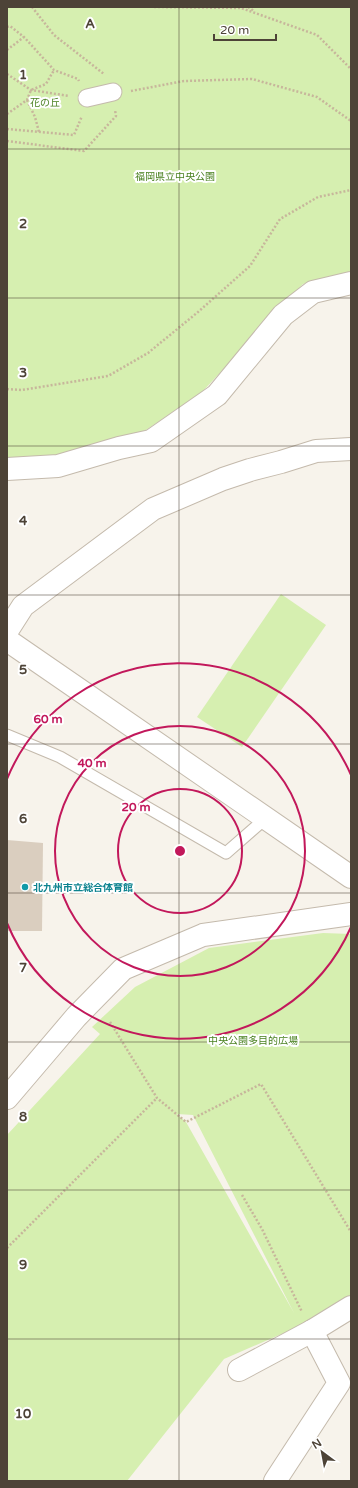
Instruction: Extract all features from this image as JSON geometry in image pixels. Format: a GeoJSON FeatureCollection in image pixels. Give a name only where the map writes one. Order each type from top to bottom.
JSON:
{"type":"FeatureCollection","features":[{"type":"Feature","properties":{"kind":"street"},"geometry":{"type":"LineString","coordinates":[[87,98],[113,92]]}},
{"type":"Feature","properties":{"kind":"street"},"geometry":{"type":"LineString","coordinates":[[7,469],[58,466],[119,448],[151,441],[217,395],[283,315],[313,292],[351,283]]}},
{"type":"Feature","properties":{"kind":"street"},"geometry":{"type":"LineString","coordinates":[[7,632],[23,606],[153,509],[222,479],[250,470],[316,451],[351,449]]}},
{"type":"Feature","properties":{"kind":"street"},"geometry":{"type":"LineString","coordinates":[[7,640],[351,877]]}},
{"type":"Feature","properties":{"kind":"street"},"geometry":{"type":"LineString","coordinates":[[7,1098],[76,1016],[122,969],[203,934],[351,914]]}},
{"type":"Feature","properties":{"kind":"street"},"geometry":{"type":"LineString","coordinates":[[239,1370],[312,1331],[351,1307]]}},
{"type":"Feature","properties":{"kind":"street"},"geometry":{"type":"LineString","coordinates":[[275,1481],[339,1384],[312,1331]]}},
{"type":"Feature","properties":{"kind":"lane"},"geometry":{"type":"LineString","coordinates":[[7,735],[60,757],[226,853],[266,818]]}},
{"type":"Feature","properties":{"kind":"path"},"geometry":{"type":"LineString","coordinates":[[154,7],[241,8],[257,13],[317,35],[351,69]]}},
{"type":"Feature","properties":{"kind":"path"},"geometry":{"type":"LineString","coordinates":[[248,7],[257,13]]}},
{"type":"Feature","properties":{"kind":"path"},"geometry":{"type":"LineString","coordinates":[[7,27],[10,26],[24,37],[54,70],[78,78],[87,98],[82,117],[74,135],[7,129]]}},
{"type":"Feature","properties":{"kind":"path"},"geometry":{"type":"LineString","coordinates":[[7,50],[24,37]]}},
{"type":"Feature","properties":{"kind":"path"},"geometry":{"type":"LineString","coordinates":[[7,114],[27,100],[31,90],[46,84],[54,70]]}},
{"type":"Feature","properties":{"kind":"path"},"geometry":{"type":"LineString","coordinates":[[7,74],[31,90],[87,98]]}},
{"type":"Feature","properties":{"kind":"path"},"geometry":{"type":"LineString","coordinates":[[113,92],[135,91],[184,81],[252,79],[317,97],[351,121]]}},
{"type":"Feature","properties":{"kind":"path"},"geometry":{"type":"LineString","coordinates":[[27,100],[35,117],[39,132]]}},
{"type":"Feature","properties":{"kind":"path"},"geometry":{"type":"LineString","coordinates":[[7,390],[22,390],[108,376],[148,353],[198,312],[250,266],[280,219],[318,197],[351,190]]}},
{"type":"Feature","properties":{"kind":"path"},"geometry":{"type":"LineString","coordinates":[[110,1022],[157,1098],[186,1122],[261,1084],[351,1232]]}},
{"type":"Feature","properties":{"kind":"path"},"geometry":{"type":"LineString","coordinates":[[7,1248],[157,1098]]}},
{"type":"Feature","properties":{"kind":"path"},"geometry":{"type":"LineString","coordinates":[[242,1195],[262,1228],[296,1301],[312,1331]]}},
{"type":"Feature","properties":{"kind":"green space","name":"福岡県立中央公園"},"geometry":{"type":"Polygon","coordinates":[[[7,7],[351,7],[351,275],[303,284],[202,392],[146,430],[100,450],[7,463],[7,7]]]}},
{"type":"Feature","properties":{"kind":"green space"},"geometry":{"type":"Polygon","coordinates":[[[281,594],[326,625],[242,747],[197,717],[281,594]]]}},
{"type":"Feature","properties":{"kind":"green space","name":"中央公園多目的広場"},"geometry":{"type":"Polygon","coordinates":[[[323,933],[351,934],[351,1296],[300,1326],[224,1359],[127,1481],[7,1481],[7,1135],[100,1034],[92,1027],[135,987],[209,948],[323,933]],[[177,1114],[186,1122],[294,1313],[193,1115],[177,1114]]]}},
{"type":"Feature","properties":{"kind":"building","name":"北九州市立総合体育館"},"geometry":{"type":"Polygon","coordinates":[[[7,840],[43,843],[42,931],[7,931],[7,840]]]}},
{"type":"Feature","properties":{"kind":"place","name":"北九州市立総合体育館"},"geometry":{"type":"Point","coordinates":[25,887]}},
{"type":"Feature","properties":{"kind":"park label","name":"花の丘"},"geometry":{"type":"Point","coordinates":[45,102]}}]}
